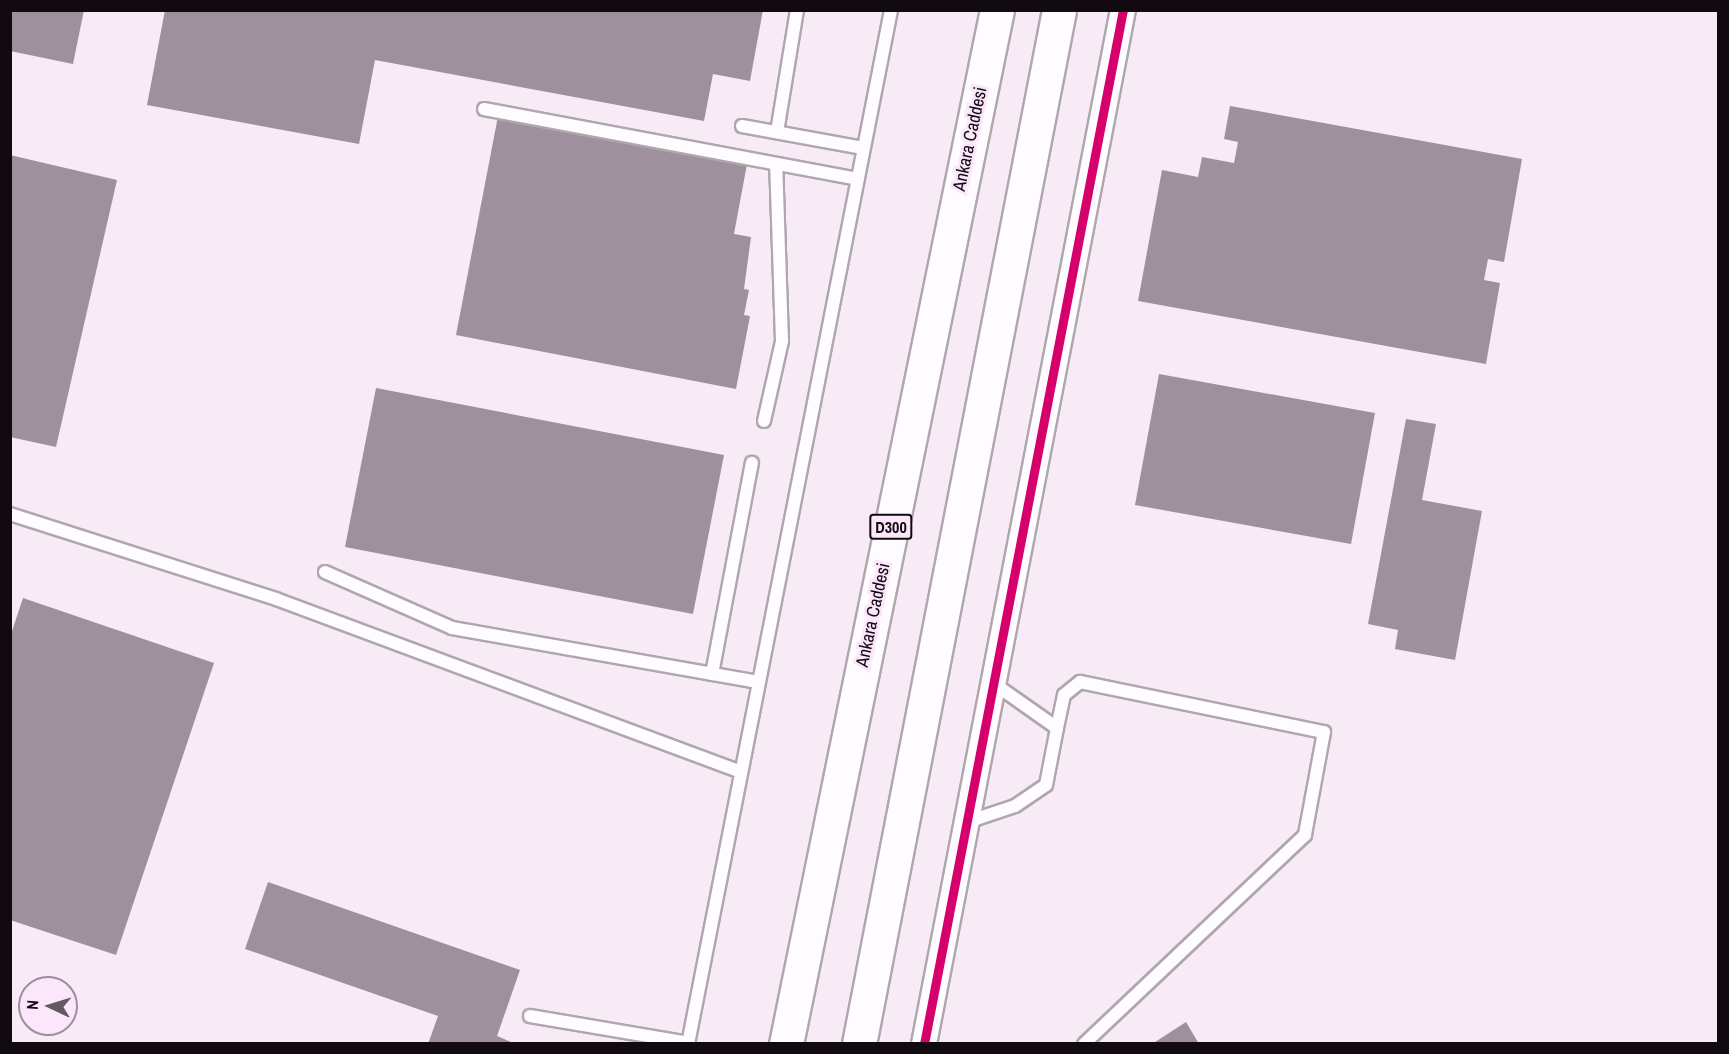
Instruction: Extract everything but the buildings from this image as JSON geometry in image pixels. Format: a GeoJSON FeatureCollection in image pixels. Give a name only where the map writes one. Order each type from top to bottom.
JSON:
{"type":"FeatureCollection","features":[{"type":"Feature","properties":{"kind":"highway","name":"Ankara Caddesi"},"geometry":{"type":"LineString","coordinates":[[786,1044],[997,10]]}},
{"type":"Feature","properties":{"kind":"highway"},"geometry":{"type":"LineString","coordinates":[[859,1044],[1059,10]]}},
{"type":"Feature","properties":{"kind":"street"},"geometry":{"type":"LineString","coordinates":[[924,1044],[1124,10]]}},
{"type":"Feature","properties":{"kind":"lane"},"geometry":{"type":"LineString","coordinates":[[777,132],[797,10]]}},
{"type":"Feature","properties":{"kind":"lane"},"geometry":{"type":"LineString","coordinates":[[530,1016],[638,1039],[688,1043],[891,10]]}},
{"type":"Feature","properties":{"kind":"lane"},"geometry":{"type":"LineString","coordinates":[[484,109],[857,179]]}},
{"type":"Feature","properties":{"kind":"lane"},"geometry":{"type":"LineString","coordinates":[[742,126],[863,148]]}},
{"type":"Feature","properties":{"kind":"lane"},"geometry":{"type":"LineString","coordinates":[[764,421],[782,341],[776,164]]}},
{"type":"Feature","properties":{"kind":"lane"},"geometry":{"type":"LineString","coordinates":[[712,674],[752,463]]}},
{"type":"Feature","properties":{"kind":"lane"},"geometry":{"type":"LineString","coordinates":[[10,514],[276,599],[741,772]]}},
{"type":"Feature","properties":{"kind":"lane"},"geometry":{"type":"LineString","coordinates":[[326,572],[452,627],[758,682]]}},
{"type":"Feature","properties":{"kind":"lane"},"geometry":{"type":"LineString","coordinates":[[967,822],[1015,806],[1046,785],[1064,694],[1080,682],[1324,732],[1305,835],[1084,1044]]}},
{"type":"Feature","properties":{"kind":"lane"},"geometry":{"type":"LineString","coordinates":[[993,683],[1057,728]]}},
{"type":"Feature","properties":{"kind":"cycle path"},"geometry":{"type":"LineString","coordinates":[[924,1044],[1123,10]]}}]}
